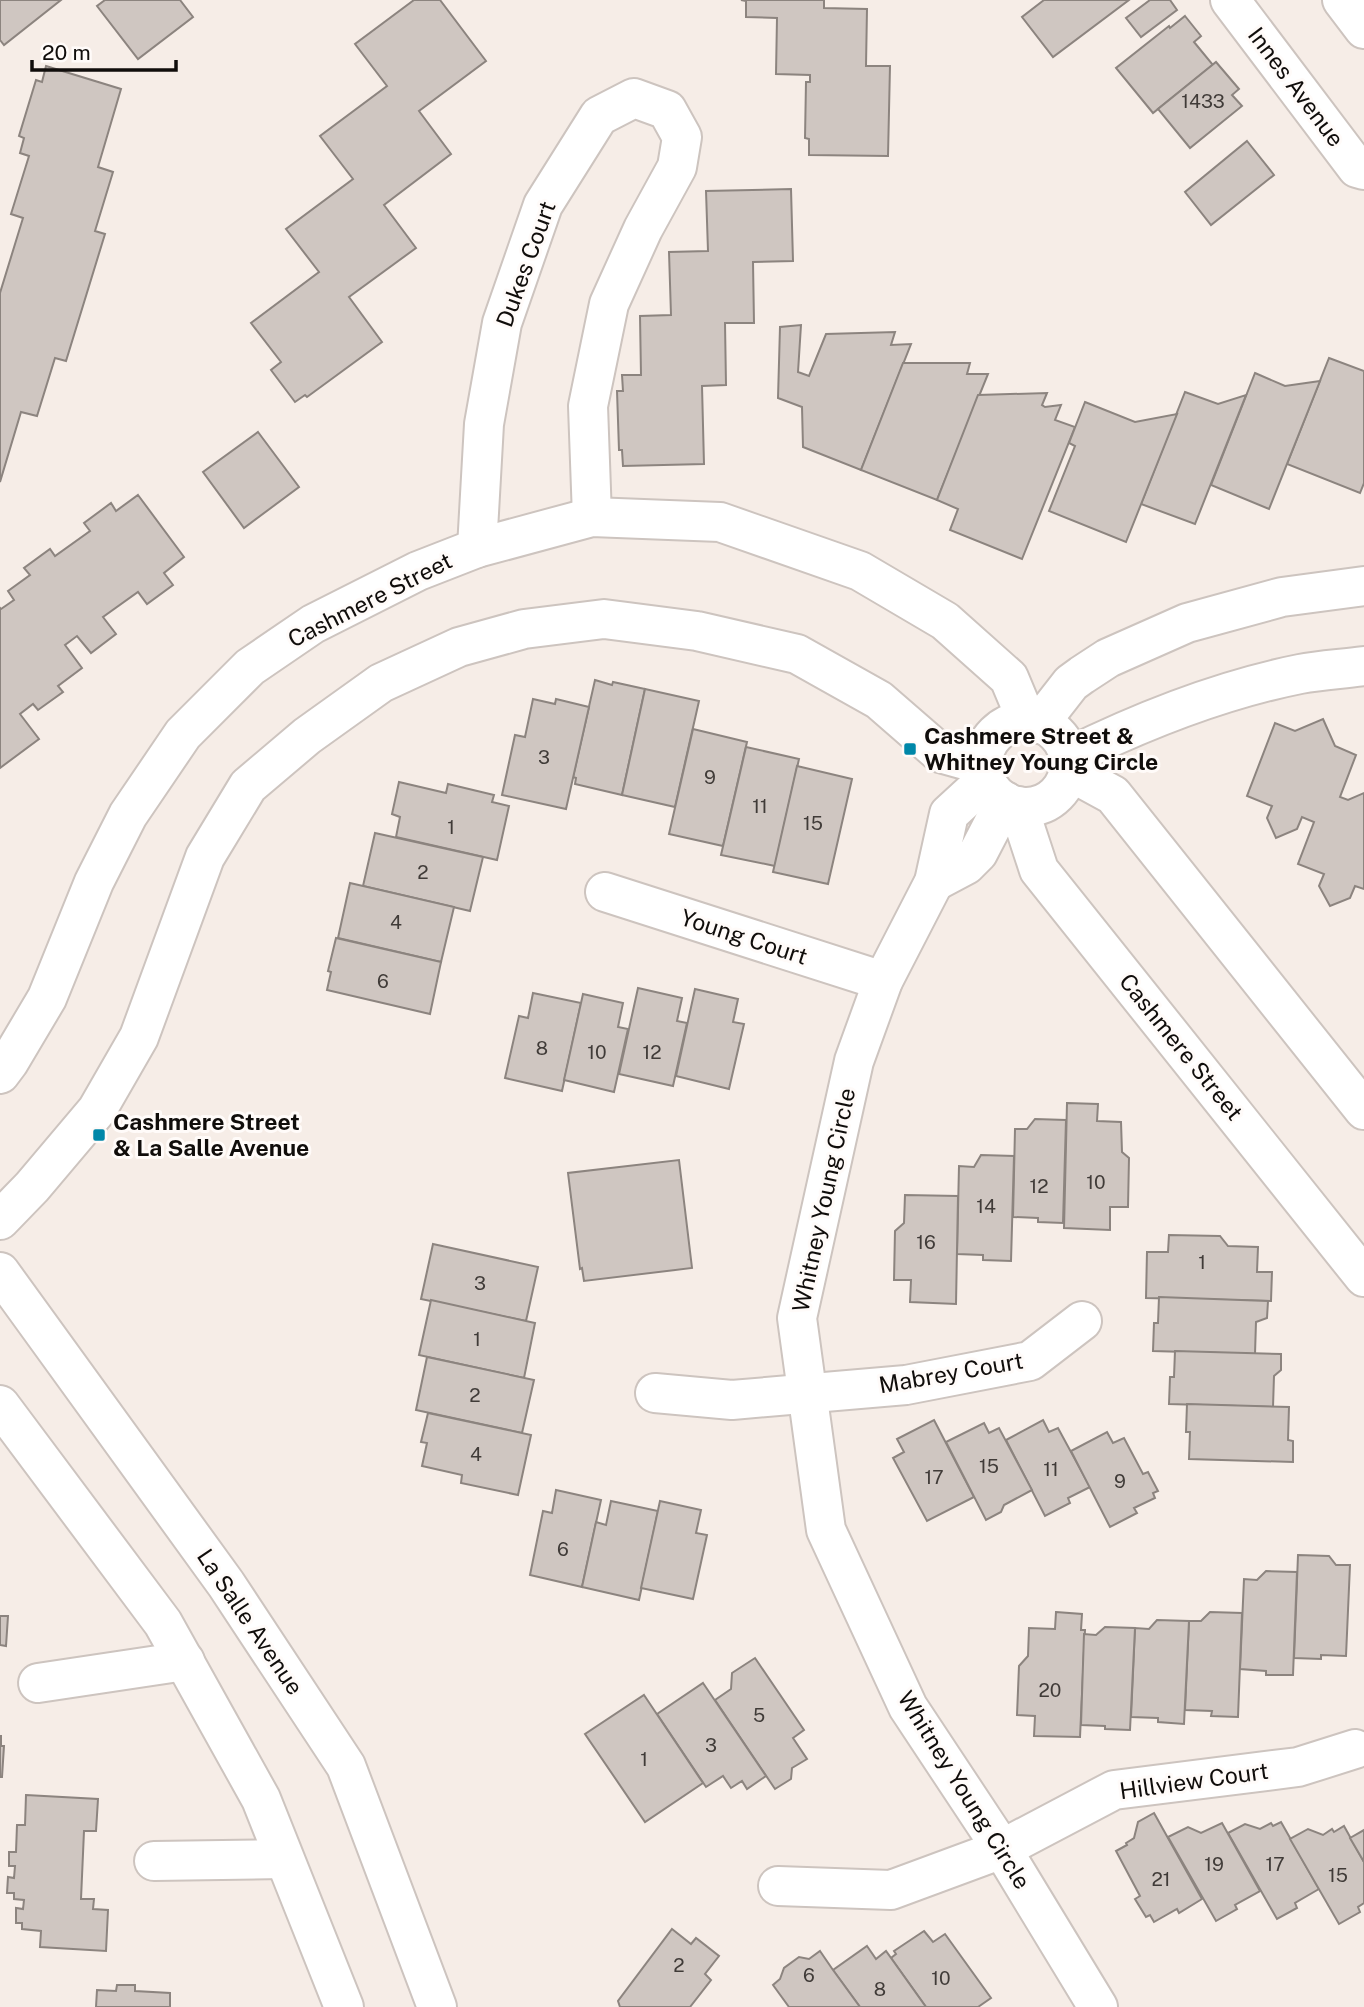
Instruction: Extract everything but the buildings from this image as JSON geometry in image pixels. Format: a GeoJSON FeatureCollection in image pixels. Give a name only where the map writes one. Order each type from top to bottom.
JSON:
{"type":"FeatureCollection","features":[{"type":"Feature","properties":{"kind":"street","name":"Innes Avenue"},"geometry":{"type":"LineString","coordinates":[[1230,0],[1357,168],[1364,170]]}},
{"type":"Feature","properties":{"kind":"street"},"geometry":{"type":"LineString","coordinates":[[1342,0],[1364,29]]}},
{"type":"Feature","properties":{"kind":"street","name":"Dukes Court"},"geometry":{"type":"LineString","coordinates":[[477,548],[484,424],[502,323],[543,205],[599,116],[634,98],[667,110],[682,137],[677,167],[643,229],[609,304],[588,406],[592,517]]}},
{"type":"Feature","properties":{"kind":"street","name":"Cashmere Street"},"geometry":{"type":"LineString","coordinates":[[0,1074],[47,998],[94,882],[128,815],[183,734],[250,667],[313,624],[418,571],[477,548],[592,517],[720,522],[860,571],[945,621],[1009,678],[1033,722]]}},
{"type":"Feature","properties":{"kind":"street"},"geometry":{"type":"LineString","coordinates":[[1033,722],[1071,683],[1108,658],[1186,623],[1282,597],[1364,586]]}},
{"type":"Feature","properties":{"kind":"street"},"geometry":{"type":"LineString","coordinates":[[0,1220],[32,1187],[97,1110],[139,1037],[205,857],[248,786],[307,736],[381,683],[459,647],[524,629],[604,619],[697,631],[797,654],[879,701],[940,753],[998,788],[1032,806],[1045,803],[1056,795],[1064,784],[1069,764],[1065,744],[1045,725],[1016,721],[1003,727],[992,737],[985,750],[998,788]]}},
{"type":"Feature","properties":{"kind":"street"},"geometry":{"type":"LineString","coordinates":[[1069,764],[1112,736],[1219,695],[1301,674],[1364,666]]}},
{"type":"Feature","properties":{"kind":"street"},"geometry":{"type":"LineString","coordinates":[[1069,764],[1113,795],[1364,1110]]}},
{"type":"Feature","properties":{"kind":"street","name":"Cashmere Street"},"geometry":{"type":"LineString","coordinates":[[998,788],[1039,870],[1364,1277]]}},
{"type":"Feature","properties":{"kind":"street","name":"Whitney Young Circle"},"geometry":{"type":"LineString","coordinates":[[998,788],[949,814],[934,881],[883,981],[854,1061],[797,1318],[826,1530],[908,1707],[1002,1849],[1098,2007]]}},
{"type":"Feature","properties":{"kind":"street","name":"Young Court"},"geometry":{"type":"LineString","coordinates":[[605,892],[883,981]]}},
{"type":"Feature","properties":{"kind":"street","name":"La Salle Avenue"},"geometry":{"type":"LineString","coordinates":[[0,1272],[226,1584],[346,1766],[437,2007]]}},
{"type":"Feature","properties":{"kind":"street","name":"Mabrey Court"},"geometry":{"type":"LineString","coordinates":[[655,1393],[732,1400],[906,1385],[1030,1361],[1082,1321]]}},
{"type":"Feature","properties":{"kind":"street"},"geometry":{"type":"LineString","coordinates":[[0,1405],[163,1623],[185,1661],[261,1799],[344,2007]]}},
{"type":"Feature","properties":{"kind":"street"},"geometry":{"type":"LineString","coordinates":[[38,1683],[185,1661]]}},
{"type":"Feature","properties":{"kind":"street","name":"Hillview Court"},"geometry":{"type":"LineString","coordinates":[[778,1886],[891,1890],[1002,1849],[1114,1790],[1298,1767],[1355,1749]]}},
{"type":"Feature","properties":{"kind":"street"},"geometry":{"type":"LineString","coordinates":[[154,1861],[284,1859]]}},
{"type":"Feature","properties":{"kind":"place","name":"Cashmere Street & Whitney Young Circle"},"geometry":{"type":"Point","coordinates":[910,749]}},
{"type":"Feature","properties":{"kind":"place","name":"Cashmere Street & La Salle Avenue"},"geometry":{"type":"Point","coordinates":[99,1135]}}]}
